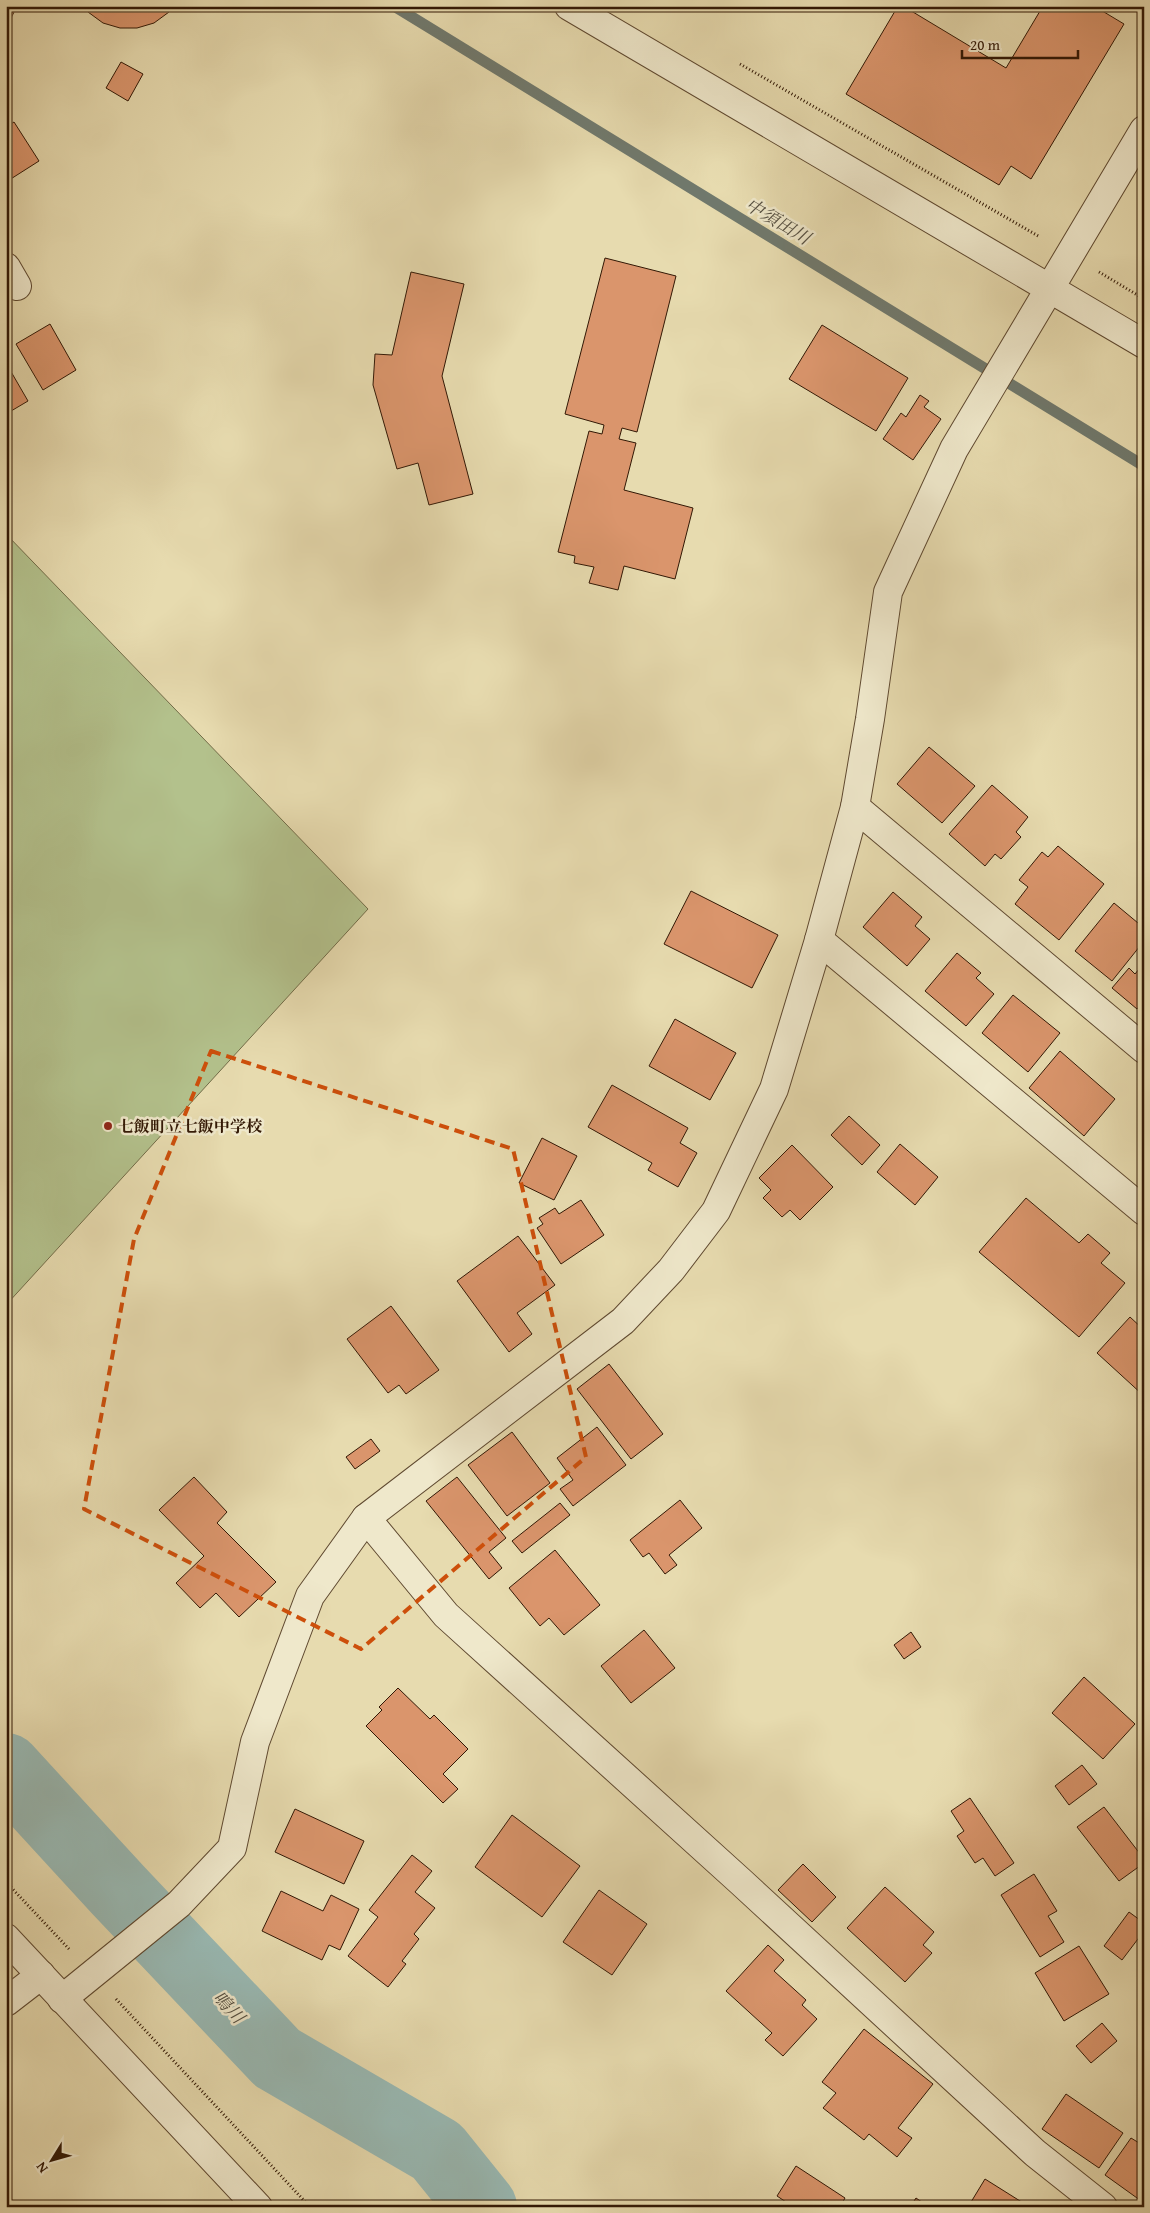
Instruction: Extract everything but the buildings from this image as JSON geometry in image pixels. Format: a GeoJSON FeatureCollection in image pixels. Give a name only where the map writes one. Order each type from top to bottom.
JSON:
{"type":"FeatureCollection","features":[{"type":"Feature","properties":{"kind":"street"},"geometry":{"type":"LineString","coordinates":[[569,6],[1144,344]]}},
{"type":"Feature","properties":{"kind":"street"},"geometry":{"type":"LineString","coordinates":[[62,1999],[179,1904],[232,1848],[255,1742],[310,1596],[366,1518],[623,1321],[672,1270],[716,1211],[774,1089],[819,940],[855,807],[888,592],[954,449],[1144,130]]}},
{"type":"Feature","properties":{"kind":"street"},"geometry":{"type":"LineString","coordinates":[[855,807],[1144,1049]]}},
{"type":"Feature","properties":{"kind":"street"},"geometry":{"type":"LineString","coordinates":[[819,940],[1141,1205]]}},
{"type":"Feature","properties":{"kind":"street"},"geometry":{"type":"LineString","coordinates":[[366,1518],[446,1615],[740,1881],[1035,2153],[1103,2207]]}},
{"type":"Feature","properties":{"kind":"street"},"geometry":{"type":"LineString","coordinates":[[6,1938],[258,2207]]}},
{"type":"Feature","properties":{"kind":"street"},"geometry":{"type":"LineString","coordinates":[[6,2002],[41,1975]]}},
{"type":"Feature","properties":{"kind":"path"},"geometry":{"type":"LineString","coordinates":[[735,61],[1070,254],[1144,299]]}},
{"type":"Feature","properties":{"kind":"path"},"geometry":{"type":"LineString","coordinates":[[6,1882],[310,2207]]}},
{"type":"Feature","properties":{"kind":"highlighted area"},"geometry":{"type":"Polygon","coordinates":[[[211,1051],[513,1149],[586,1457],[361,1649],[84,1509],[134,1239],[211,1051]]]}},
{"type":"Feature","properties":{"kind":"green space","name":"七飯町立七飯中学校"},"geometry":{"type":"Polygon","coordinates":[[[6,534],[368,909],[6,1305],[6,534]]]}},
{"type":"Feature","properties":{"kind":"waterway","name":"中須田川"},"geometry":{"type":"LineString","coordinates":[[394,6],[1144,466]]}},
{"type":"Feature","properties":{"kind":"waterway","name":"鳴川"},"geometry":{"type":"LineString","coordinates":[[6,1768],[277,2058],[437,2151],[482,2207]]}},
{"type":"Feature","properties":{"kind":"place","name":"七飯町立七飯中学校"},"geometry":{"type":"Point","coordinates":[108,1126]}}]}
